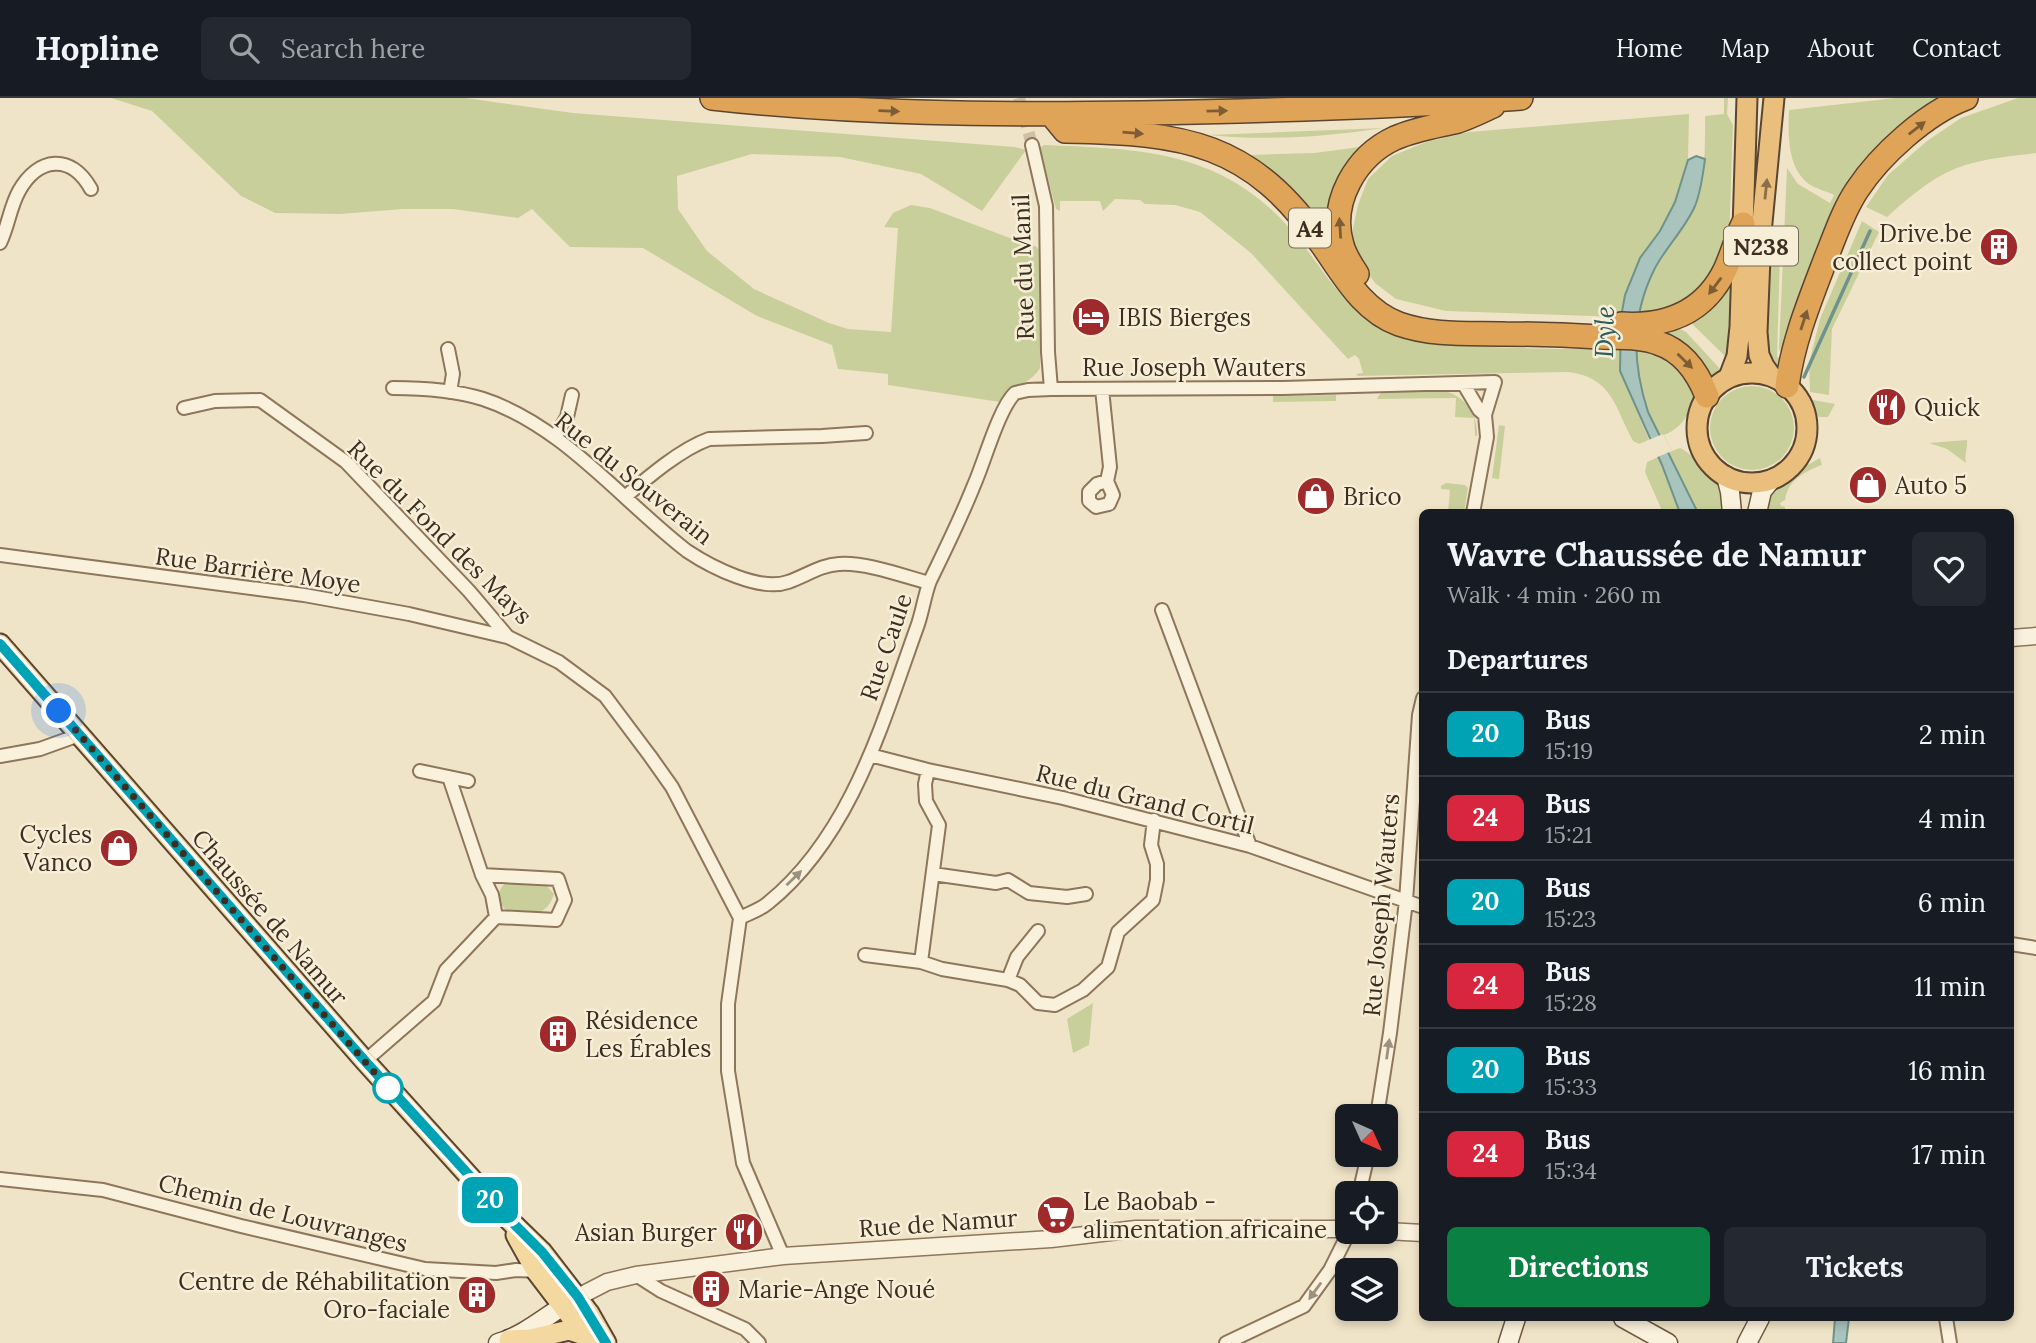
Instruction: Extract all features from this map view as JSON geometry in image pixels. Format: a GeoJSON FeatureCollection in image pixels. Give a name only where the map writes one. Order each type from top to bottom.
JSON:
{"type":"FeatureCollection","features":[{"type":"Feature","properties":{"kind":"highway"},"geometry":{"type":"LineString","coordinates":[[712,98],[884,111],[1051,114],[1300,110],[1521,98]]}},
{"type":"Feature","properties":{"kind":"highway","name":"N238"},"geometry":{"type":"LineString","coordinates":[[1729,377],[1737,356],[1740,327],[1747,98]]}},
{"type":"Feature","properties":{"kind":"highway","name":"N238"},"geometry":{"type":"LineString","coordinates":[[1774,98],[1761,233],[1757,332],[1759,355],[1764,366],[1779,381]]}},
{"type":"Feature","properties":{"kind":"highway"},"geometry":{"type":"LineString","coordinates":[[1779,381],[1791,358],[1840,223],[1857,191],[1880,161],[1910,134],[1932,116],[1966,98]]}},
{"type":"Feature","properties":{"kind":"highway","name":"A4"},"geometry":{"type":"LineString","coordinates":[[1508,99],[1460,120],[1421,128],[1394,138],[1381,145],[1355,171],[1343,194],[1338,221],[1343,247],[1368,289],[1396,308],[1411,314],[1445,319],[1650,333],[1688,362],[1707,396]]}},
{"type":"Feature","properties":{"kind":"highway","name":"A4"},"geometry":{"type":"LineString","coordinates":[[1051,114],[1065,131],[1140,133],[1187,141],[1226,155],[1271,186],[1312,230],[1370,308],[1399,324],[1436,332],[1605,330]]}},
{"type":"Feature","properties":{"kind":"highway","name":"A4"},"geometry":{"type":"LineString","coordinates":[[1650,333],[1705,298],[1727,267],[1743,224]]}},
{"type":"Feature","properties":{"kind":"highway"},"geometry":{"type":"LineString","coordinates":[[1743,373],[1758,373],[1779,381],[1803,407],[1806,420],[1805,441],[1796,460],[1772,479],[1741,482],[1726,476],[1708,462],[1698,440],[1698,413],[1707,396],[1729,377],[1743,373]]}},
{"type":"Feature","properties":{"kind":"main road"},"geometry":{"type":"LineString","coordinates":[[1726,476],[1732,509]]}},
{"type":"Feature","properties":{"kind":"main road"},"geometry":{"type":"LineString","coordinates":[[1758,509],[1762,491],[1772,479]]}},
{"type":"Feature","properties":{"kind":"main road","name":"Chaussée de Namur"},"geometry":{"type":"LineString","coordinates":[[0,644],[365,1061],[557,1270],[570,1302]]}},
{"type":"Feature","properties":{"kind":"main road","name":"Chaussée de Namur"},"geometry":{"type":"LineString","coordinates":[[508,1218],[536,1271],[570,1302]]}},
{"type":"Feature","properties":{"kind":"main road"},"geometry":{"type":"LineString","coordinates":[[570,1302],[587,1339]]}},
{"type":"Feature","properties":{"kind":"main road"},"geometry":{"type":"LineString","coordinates":[[503,1341],[537,1324],[570,1302]]}},
{"type":"Feature","properties":{"kind":"main road"},"geometry":{"type":"LineString","coordinates":[[570,1302],[606,1343]]}},
{"type":"Feature","properties":{"kind":"main road"},"geometry":{"type":"LineString","coordinates":[[1508,1343],[1515,1321]]}},
{"type":"Feature","properties":{"kind":"main road"},"geometry":{"type":"LineString","coordinates":[[1628,1321],[1668,1343]]}},
{"type":"Feature","properties":{"kind":"main road"},"geometry":{"type":"LineString","coordinates":[[1747,1343],[1758,1321]]}},
{"type":"Feature","properties":{"kind":"main road"},"geometry":{"type":"LineString","coordinates":[[1763,1343],[1769,1321]]}},
{"type":"Feature","properties":{"kind":"main road"},"geometry":{"type":"LineString","coordinates":[[503,1341],[531,1339],[569,1329],[587,1339]]}},
{"type":"Feature","properties":{"kind":"street","name":"Rue du Manil"},"geometry":{"type":"LineString","coordinates":[[1032,145],[1046,205],[1051,389]]}},
{"type":"Feature","properties":{"kind":"street"},"geometry":{"type":"LineString","coordinates":[[0,243],[20,190],[37,171],[53,163],[63,163],[80,173],[91,189]]}},
{"type":"Feature","properties":{"kind":"street"},"geometry":{"type":"LineString","coordinates":[[448,349],[453,374],[450,392]]}},
{"type":"Feature","properties":{"kind":"street","name":"Rue Joseph Wauters"},"geometry":{"type":"LineString","coordinates":[[1051,389],[1283,388],[1494,382],[1485,415],[1487,437],[1474,509]]}},
{"type":"Feature","properties":{"kind":"street"},"geometry":{"type":"LineString","coordinates":[[1463,383],[1479,410],[1485,415]]}},
{"type":"Feature","properties":{"kind":"street","name":"Rue du Souverain"},"geometry":{"type":"LineString","coordinates":[[393,388],[450,392],[483,399],[508,409],[555,438],[687,551],[706,563],[738,576],[780,584],[820,568],[845,564],[929,583]]}},
{"type":"Feature","properties":{"kind":"street","name":"Rue Caule"},"geometry":{"type":"LineString","coordinates":[[740,918],[766,905],[807,866],[841,815],[870,755],[922,614],[929,583],[968,500],[1010,398],[1022,390],[1051,389]]}},
{"type":"Feature","properties":{"kind":"street"},"geometry":{"type":"LineString","coordinates":[[1102,389],[1110,467],[1107,481]]}},
{"type":"Feature","properties":{"kind":"street"},"geometry":{"type":"LineString","coordinates":[[555,438],[568,417],[572,395]]}},
{"type":"Feature","properties":{"kind":"street","name":"Rue du Fond des Mays"},"geometry":{"type":"LineString","coordinates":[[184,408],[215,401],[260,400],[346,462],[423,542],[508,637],[559,662],[583,678],[612,705],[672,787],[740,918]]}},
{"type":"Feature","properties":{"kind":"street"},"geometry":{"type":"LineString","coordinates":[[625,497],[684,453],[709,439],[866,433]]}},
{"type":"Feature","properties":{"kind":"street","name":"Rue Barrière Moye"},"geometry":{"type":"LineString","coordinates":[[0,555],[303,595],[409,614],[508,637]]}},
{"type":"Feature","properties":{"kind":"street"},"geometry":{"type":"LineString","coordinates":[[1162,610],[1250,846]]}},
{"type":"Feature","properties":{"kind":"street"},"geometry":{"type":"LineString","coordinates":[[2014,638],[2036,636]]}},
{"type":"Feature","properties":{"kind":"street","name":"Rue Joseph Wauters"},"geometry":{"type":"LineString","coordinates":[[1379,1104],[1406,901],[1419,715]]}},
{"type":"Feature","properties":{"kind":"street"},"geometry":{"type":"LineString","coordinates":[[0,755],[40,749],[79,735]]}},
{"type":"Feature","properties":{"kind":"street","name":"Rue du Grand Cortil"},"geometry":{"type":"LineString","coordinates":[[870,755],[1063,798],[1250,846],[1419,906]]}},
{"type":"Feature","properties":{"kind":"street"},"geometry":{"type":"LineString","coordinates":[[921,962],[939,825],[926,801],[928,770]]}},
{"type":"Feature","properties":{"kind":"street"},"geometry":{"type":"LineString","coordinates":[[420,771],[468,781]]}},
{"type":"Feature","properties":{"kind":"street"},"geometry":{"type":"LineString","coordinates":[[449,777],[482,875],[492,895],[496,917]]}},
{"type":"Feature","properties":{"kind":"street"},"geometry":{"type":"LineString","coordinates":[[865,955],[921,962],[942,969],[1008,979],[1020,985],[1038,1003],[1055,1005],[1083,990],[1108,967],[1118,932],[1153,900],[1157,880],[1157,864],[1151,845],[1154,820]]}},
{"type":"Feature","properties":{"kind":"street"},"geometry":{"type":"LineString","coordinates":[[933,874],[996,883],[1008,880],[1029,893],[1067,897],[1086,894]]}},
{"type":"Feature","properties":{"kind":"street"},"geometry":{"type":"LineString","coordinates":[[365,1061],[434,1001],[446,970],[496,917],[556,920],[565,900],[558,878],[482,875]]}},
{"type":"Feature","properties":{"kind":"street"},"geometry":{"type":"LineString","coordinates":[[740,918],[728,1004],[728,1071],[743,1163],[783,1256]]}},
{"type":"Feature","properties":{"kind":"street"},"geometry":{"type":"LineString","coordinates":[[1008,979],[1017,957],[1038,931]]}},
{"type":"Feature","properties":{"kind":"street"},"geometry":{"type":"LineString","coordinates":[[2014,944],[2036,948]]}},
{"type":"Feature","properties":{"kind":"street","name":"Chemin de Louvranges"},"geometry":{"type":"LineString","coordinates":[[0,1179],[103,1190],[425,1269],[496,1273],[557,1270]]}},
{"type":"Feature","properties":{"kind":"street","name":"Rue de Namur"},"geometry":{"type":"LineString","coordinates":[[570,1302],[607,1282],[636,1275],[783,1256],[1051,1239],[1136,1229],[1335,1231]]}},
{"type":"Feature","properties":{"kind":"street"},"geometry":{"type":"LineString","coordinates":[[1398,1232],[1419,1233]]}},
{"type":"Feature","properties":{"kind":"street"},"geometry":{"type":"LineString","coordinates":[[1226,1343],[1304,1306],[1330,1270],[1342,1244]]}},
{"type":"Feature","properties":{"kind":"street"},"geometry":{"type":"LineString","coordinates":[[636,1275],[661,1290],[745,1329],[759,1343]]}},
{"type":"Feature","properties":{"kind":"street"},"geometry":{"type":"LineString","coordinates":[[1946,1321],[1949,1343]]}},
{"type":"Feature","properties":{"kind":"green space"},"geometry":{"type":"Polygon","coordinates":[[[111,98],[466,98],[573,113],[1026,150],[982,211],[921,174],[840,157],[752,154],[677,176],[678,209],[707,251],[754,289],[848,329],[891,332],[898,228],[884,227],[893,213],[911,205],[930,208],[1030,243],[1038,248],[1041,256],[1040,368],[1000,402],[888,385],[888,374],[838,369],[832,345],[757,316],[643,248],[570,247],[532,209],[518,218],[453,209],[403,209],[340,214],[275,213],[241,196],[152,111],[111,98]]]}},
{"type":"Feature","properties":{"kind":"green space"},"geometry":{"type":"Polygon","coordinates":[[[1724,98],[1728,98],[1727,114],[1733,125],[1729,241],[1701,295],[1647,318],[1643,351],[1672,363],[1684,373],[1692,386],[1693,401],[1687,416],[1676,428],[1664,435],[1672,451],[1680,448],[1691,455],[1724,495],[1725,509],[1696,509],[1648,412],[1639,375],[1636,337],[1642,300],[1648,283],[1687,221],[1699,195],[1704,161],[1705,116],[1724,114],[1724,98]]]}},
{"type":"Feature","properties":{"kind":"green space"},"geometry":{"type":"Polygon","coordinates":[[[1895,98],[1948,98],[1879,149],[1787,354],[1781,353],[1779,349],[1787,168],[1798,184],[1830,203],[1834,195],[1809,184],[1796,169],[1790,150],[1789,110],[1895,98]]]}},
{"type":"Feature","properties":{"kind":"green space"},"geometry":{"type":"Polygon","coordinates":[[[2018,98],[2036,98],[2036,153],[1989,159],[1955,169],[1921,188],[1887,217],[1866,207],[1888,175],[1927,141],[1961,118],[2018,98]]]}},
{"type":"Feature","properties":{"kind":"green space"},"geometry":{"type":"Polygon","coordinates":[[[1689,114],[1688,160],[1675,202],[1660,231],[1640,258],[1621,317],[1446,311],[1396,299],[1375,283],[1359,261],[1352,233],[1358,205],[1368,179],[1392,156],[1426,142],[1469,132],[1689,114]]]}},
{"type":"Feature","properties":{"kind":"green space"},"geometry":{"type":"Polygon","coordinates":[[[1384,128],[1296,137],[1208,135],[1384,128]]]}},
{"type":"Feature","properties":{"kind":"green space"},"geometry":{"type":"Polygon","coordinates":[[[1044,145],[1114,149],[1178,159],[1208,169],[1237,184],[1265,204],[1291,230],[1343,297],[1373,319],[1466,345],[1620,350],[1620,371],[1649,440],[1639,444],[1633,441],[1611,396],[1584,375],[1569,372],[1358,376],[1356,374],[1363,373],[1359,359],[1355,355],[1348,359],[1251,253],[1200,212],[1175,205],[1115,199],[1103,211],[1100,201],[1060,201],[1060,211],[1056,209],[1040,148],[1044,145]]]}},
{"type":"Feature","properties":{"kind":"green space"},"geometry":{"type":"Polygon","coordinates":[[[1360,147],[1347,164],[1328,228],[1287,185],[1249,155],[1314,153],[1360,147]]]}},
{"type":"Feature","properties":{"kind":"green space"},"geometry":{"type":"Polygon","coordinates":[[[1862,221],[1879,232],[1832,329],[1829,395],[1810,392],[1809,363],[1820,319],[1862,221]]]}},
{"type":"Feature","properties":{"kind":"green space"},"geometry":{"type":"Polygon","coordinates":[[[1780,254],[1777,357],[1785,359],[1779,368],[1766,347],[1766,274],[1780,254]]]}},
{"type":"Feature","properties":{"kind":"green space"},"geometry":{"type":"Polygon","coordinates":[[[1734,268],[1729,360],[1686,318],[1734,268]]]}},
{"type":"Feature","properties":{"kind":"green space"},"geometry":{"type":"Polygon","coordinates":[[[1677,327],[1686,332],[1722,371],[1709,379],[1656,333],[1677,327]]]}},
{"type":"Feature","properties":{"kind":"green space"},"geometry":{"type":"Polygon","coordinates":[[[1752,386],[1768,389],[1782,398],[1791,412],[1794,428],[1791,444],[1782,458],[1768,467],[1752,470],[1736,467],[1722,458],[1713,444],[1710,428],[1713,412],[1722,398],[1736,389],[1752,386]]]}},
{"type":"Feature","properties":{"kind":"green space"},"geometry":{"type":"Polygon","coordinates":[[[1442,390],[1457,396],[1468,407],[1472,413],[1475,420],[1477,436],[1474,418],[1455,417],[1456,398],[1377,399],[1385,392],[1442,390]]]}},
{"type":"Feature","properties":{"kind":"green space"},"geometry":{"type":"Polygon","coordinates":[[[1336,395],[1336,401],[1273,402],[1273,396],[1336,395]]]}},
{"type":"Feature","properties":{"kind":"green space"},"geometry":{"type":"Polygon","coordinates":[[[1808,399],[1835,404],[1828,417],[1819,417],[1808,399]]]}},
{"type":"Feature","properties":{"kind":"green space"},"geometry":{"type":"Polygon","coordinates":[[[1499,425],[1505,426],[1499,479],[1492,478],[1499,425]]]}},
{"type":"Feature","properties":{"kind":"green space"},"geometry":{"type":"Polygon","coordinates":[[[1967,440],[1966,463],[1947,449],[1929,443],[1967,440]]]}},
{"type":"Feature","properties":{"kind":"green space"},"geometry":{"type":"Polygon","coordinates":[[[1658,457],[1678,509],[1661,509],[1645,472],[1647,462],[1658,457]]]}},
{"type":"Feature","properties":{"kind":"green space"},"geometry":{"type":"Polygon","coordinates":[[[1820,458],[1822,465],[1793,482],[1785,500],[1780,503],[1785,509],[1767,509],[1773,492],[1820,458]]]}},
{"type":"Feature","properties":{"kind":"green space"},"geometry":{"type":"Polygon","coordinates":[[[1446,483],[1465,485],[1468,488],[1465,509],[1448,509],[1450,490],[1441,489],[1446,483]]]}},
{"type":"Feature","properties":{"kind":"green space"},"geometry":{"type":"Polygon","coordinates":[[[509,881],[544,883],[554,894],[551,902],[542,911],[508,912],[501,904],[499,892],[509,881]]]}},
{"type":"Feature","properties":{"kind":"green space"},"geometry":{"type":"Polygon","coordinates":[[[1093,1003],[1089,1045],[1073,1053],[1067,1019],[1093,1003]]]}},
{"type":"Feature","properties":{"kind":"water"},"geometry":{"type":"Polygon","coordinates":[[[1696,156],[1705,159],[1702,183],[1691,214],[1654,270],[1646,288],[1636,340],[1639,375],[1648,412],[1696,509],[1678,509],[1620,371],[1621,317],[1625,295],[1640,258],[1660,231],[1675,202],[1688,160],[1696,156]]]}},
{"type":"Feature","properties":{"kind":"water"},"geometry":{"type":"Polygon","coordinates":[[[1835,1321],[1849,1321],[1846,1343],[1833,1343],[1835,1321]]]}},
{"type":"Feature","properties":{"kind":"pier"},"geometry":{"type":"Polygon","coordinates":[[[1663,434],[1672,451],[1655,458],[1646,441],[1663,434]]]}},
{"type":"Feature","properties":{"kind":"waterway"},"geometry":{"type":"LineString","coordinates":[[1804,377],[1870,231]]}},
{"type":"Feature","properties":{"kind":"tunnel"},"geometry":{"type":"LineString","coordinates":[[1019,98],[1032,145]]}},
{"type":"Feature","properties":{"kind":"bus line","name":"20"},"geometry":{"type":"LineString","coordinates":[[0,644],[365,1061],[542,1252],[578,1297],[606,1343]]}},
{"type":"Feature","properties":{"kind":"place","name":"Drive.be collect point"},"geometry":{"type":"Point","coordinates":[1999,247]}},
{"type":"Feature","properties":{"kind":"place","name":"IBIS Bierges"},"geometry":{"type":"Point","coordinates":[1091,317]}},
{"type":"Feature","properties":{"kind":"place","name":"Quick"},"geometry":{"type":"Point","coordinates":[1887,407]}},
{"type":"Feature","properties":{"kind":"place","name":"Auto 5"},"geometry":{"type":"Point","coordinates":[1868,485]}},
{"type":"Feature","properties":{"kind":"place","name":"Brico"},"geometry":{"type":"Point","coordinates":[1316,496]}},
{"type":"Feature","properties":{"kind":"place","name":"Cycles Vanco"},"geometry":{"type":"Point","coordinates":[119,848]}},
{"type":"Feature","properties":{"kind":"place","name":"Résidence Les Érables"},"geometry":{"type":"Point","coordinates":[558,1034]}},
{"type":"Feature","properties":{"kind":"place","name":"Le Baobab - alimentation africaine"},"geometry":{"type":"Point","coordinates":[1056,1215]}},
{"type":"Feature","properties":{"kind":"place","name":"Asian Burger"},"geometry":{"type":"Point","coordinates":[744,1232]}},
{"type":"Feature","properties":{"kind":"place","name":"Marie-Ange Noué"},"geometry":{"type":"Point","coordinates":[711,1289]}},
{"type":"Feature","properties":{"kind":"place","name":"Centre de Réhabilitation Oro-faciale"},"geometry":{"type":"Point","coordinates":[477,1295]}},
{"type":"Feature","properties":{"kind":"route"},"geometry":{"type":"LineString","coordinates":[[59,711],[388,1088]]}},
{"type":"Feature","properties":{"kind":"water label","name":"Dyle"},"geometry":{"type":"Point","coordinates":[1604,332]}}]}
